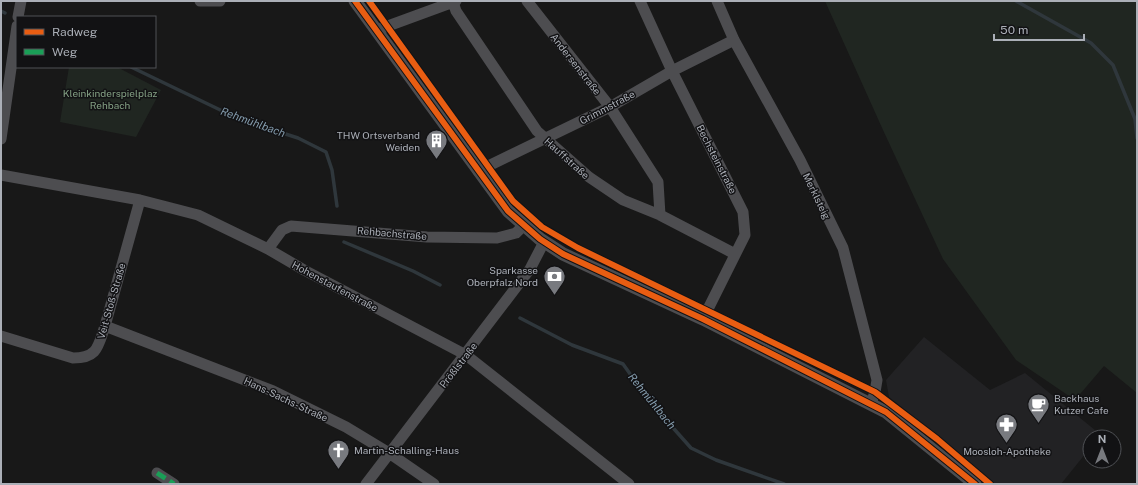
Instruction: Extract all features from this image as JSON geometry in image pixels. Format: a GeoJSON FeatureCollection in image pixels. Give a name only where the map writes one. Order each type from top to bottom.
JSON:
{"type":"FeatureCollection","features":[{"type":"Feature","properties":{"kind":"street"},"geometry":{"type":"LineString","coordinates":[[18,16],[20,1]]}},
{"type":"Feature","properties":{"kind":"street"},"geometry":{"type":"LineString","coordinates":[[200,1],[220,1]]}},
{"type":"Feature","properties":{"kind":"street"},"geometry":{"type":"LineString","coordinates":[[355,1],[508,211],[544,242],[563,254],[703,319],[886,412],[975,484]]}},
{"type":"Feature","properties":{"kind":"street","name":"Andersenstraße"},"geometry":{"type":"LineString","coordinates":[[527,1],[610,107],[658,182],[660,215]]}},
{"type":"Feature","properties":{"kind":"street","name":"Bechsteinstraße"},"geometry":{"type":"LineString","coordinates":[[640,1],[672,71],[743,212],[746,235],[703,319]]}},
{"type":"Feature","properties":{"kind":"street","name":"Merklsteig"},"geometry":{"type":"LineString","coordinates":[[717,1],[734,40],[800,160],[843,248],[877,380],[871,404]]}},
{"type":"Feature","properties":{"kind":"street"},"geometry":{"type":"LineString","coordinates":[[377,30],[455,2]]}},
{"type":"Feature","properties":{"kind":"street","name":"Hauffstraße"},"geometry":{"type":"LineString","coordinates":[[455,2],[456,11],[537,131],[589,177],[623,200],[660,215],[735,254]]}},
{"type":"Feature","properties":{"kind":"street"},"geometry":{"type":"LineString","coordinates":[[1,139],[6,68],[16,30]]}},
{"type":"Feature","properties":{"kind":"street","name":"Grimmstraße"},"geometry":{"type":"LineString","coordinates":[[478,171],[610,107],[672,71],[734,40]]}},
{"type":"Feature","properties":{"kind":"street","name":"Hohenstaufenstraße"},"geometry":{"type":"LineString","coordinates":[[1,175],[140,200],[198,215],[268,249],[304,270],[466,355],[629,484]]}},
{"type":"Feature","properties":{"kind":"street","name":"Veit-Stoß-Straße"},"geometry":{"type":"LineString","coordinates":[[1,336],[59,355],[73,358],[83,358],[93,353],[98,346],[105,326],[140,200]]}},
{"type":"Feature","properties":{"kind":"street","name":"Rehbachstraße"},"geometry":{"type":"LineString","coordinates":[[268,249],[282,230],[291,226],[426,237],[497,238],[516,233],[524,225]]}},
{"type":"Feature","properties":{"kind":"street","name":"Prößlstraße"},"geometry":{"type":"LineString","coordinates":[[366,484],[466,355],[530,269],[544,242]]}},
{"type":"Feature","properties":{"kind":"street","name":"Hans-Sachs-Straße"},"geometry":{"type":"LineString","coordinates":[[105,326],[273,391],[346,427],[389,453],[434,484]]}},
{"type":"Feature","properties":{"kind":"street"},"geometry":{"type":"LineString","coordinates":[[157,473],[174,484]]}},
{"type":"Feature","properties":{"kind":"shaded area"},"geometry":{"type":"Polygon","coordinates":[[[924,337],[990,390],[1025,373],[1094,429],[1082,429],[1082,458],[1061,484],[991,484],[948,445],[889,397],[886,380],[924,337]]]}},
{"type":"Feature","properties":{"kind":"green space"},"geometry":{"type":"Polygon","coordinates":[[[825,1],[1137,1],[1137,393],[1104,366],[1075,400],[1016,360],[943,259],[825,1]]]}},
{"type":"Feature","properties":{"kind":"green space","name":"Kleinkinderspielplaz Rehbach"},"geometry":{"type":"Polygon","coordinates":[[[69,68],[119,68],[161,90],[136,137],[60,122],[69,68]]]}},
{"type":"Feature","properties":{"kind":"waterway"},"geometry":{"type":"LineString","coordinates":[[1016,1],[1091,43],[1113,65],[1135,119],[1137,138]]}},
{"type":"Feature","properties":{"kind":"waterway","name":"Rehmühlbach"},"geometry":{"type":"LineString","coordinates":[[1,11],[5,13]]}},
{"type":"Feature","properties":{"kind":"waterway","name":"Rehmühlbach"},"geometry":{"type":"LineString","coordinates":[[133,68],[239,119],[298,138],[326,152],[332,170],[337,206]]}},
{"type":"Feature","properties":{"kind":"waterway","name":"Rehmühlbach"},"geometry":{"type":"LineString","coordinates":[[344,242],[413,271],[440,285]]}},
{"type":"Feature","properties":{"kind":"waterway","name":"Rehmühlbach"},"geometry":{"type":"LineString","coordinates":[[520,318],[572,345],[623,364],[650,402],[691,448],[716,460],[784,484]]}},
{"type":"Feature","properties":{"kind":"marked path"},"geometry":{"type":"LineString","coordinates":[[157,473],[174,484]]}},
{"type":"Feature","properties":{"kind":"cycle path"},"geometry":{"type":"LineString","coordinates":[[355,1],[508,211],[540,239],[563,254],[703,319],[886,412],[975,484]]}},
{"type":"Feature","properties":{"kind":"cycle path"},"geometry":{"type":"LineString","coordinates":[[369,1],[513,201],[542,227],[578,248],[875,392],[937,439],[990,484]]}},
{"type":"Feature","properties":{"kind":"place","name":"THW Ortsverband Weiden"},"geometry":{"type":"Point","coordinates":[436,160]}},
{"type":"Feature","properties":{"kind":"place","name":"Sparkasse Oberpfalz Nord"},"geometry":{"type":"Point","coordinates":[554,296]}},
{"type":"Feature","properties":{"kind":"place","name":"Backhaus Kutzer Cafe"},"geometry":{"type":"Point","coordinates":[1039,424]}},
{"type":"Feature","properties":{"kind":"place","name":"Moosloh-Apotheke"},"geometry":{"type":"Point","coordinates":[1007,444]}},
{"type":"Feature","properties":{"kind":"place","name":"Martin-Schalling-Haus"},"geometry":{"type":"Point","coordinates":[338,470]}}]}
